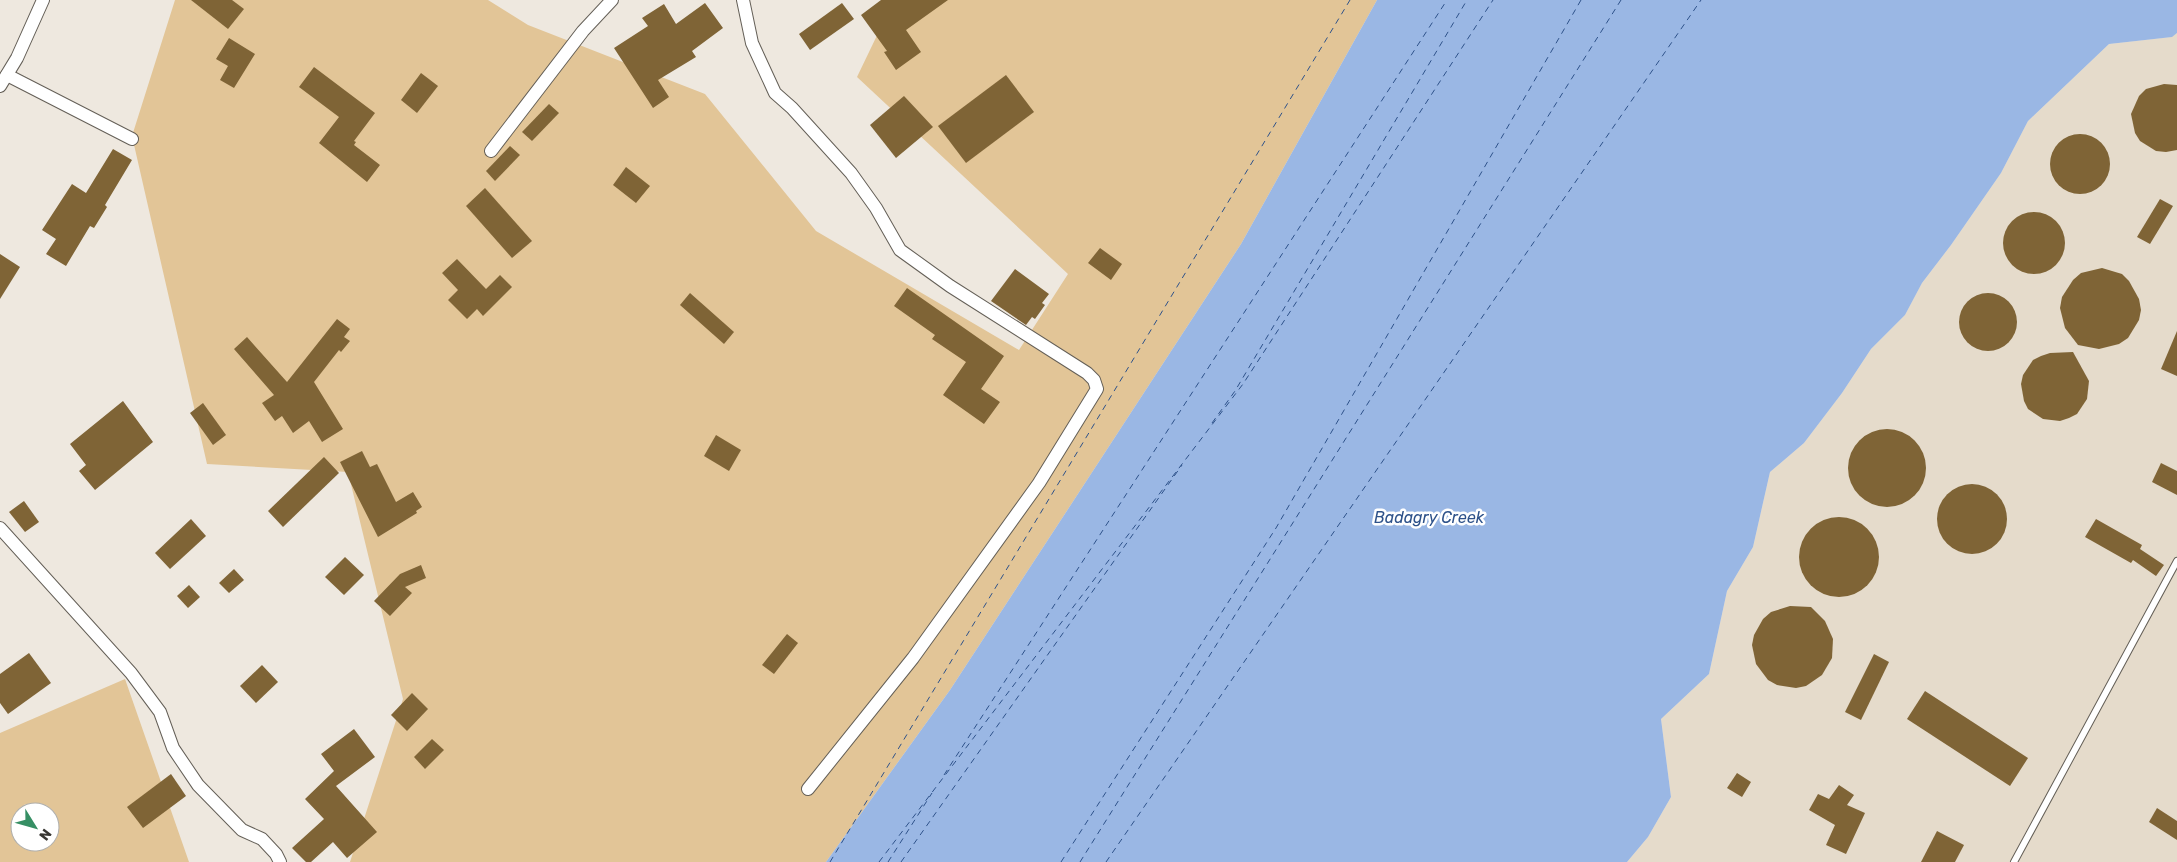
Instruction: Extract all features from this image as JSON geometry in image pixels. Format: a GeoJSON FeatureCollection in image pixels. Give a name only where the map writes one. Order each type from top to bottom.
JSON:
{"type":"FeatureCollection","features":[{"type":"Feature","properties":{"kind":"street"},"geometry":{"type":"LineString","coordinates":[[490,151],[583,31],[612,0]]}},
{"type":"Feature","properties":{"kind":"street"},"geometry":{"type":"LineString","coordinates":[[743,0],[752,43],[775,93],[792,108],[851,173],[876,208],[900,250],[950,286],[1086,373],[1094,380],[1097,389],[1039,483],[930,634],[808,789]]}},
{"type":"Feature","properties":{"kind":"street"},"geometry":{"type":"LineString","coordinates":[[37,2],[17,58],[3,81],[132,139]]}},
{"type":"Feature","properties":{"kind":"street"},"geometry":{"type":"LineString","coordinates":[[0,528],[131,673],[160,712],[173,748],[198,784],[242,830],[262,839],[276,854],[280,862]]}},
{"type":"Feature","properties":{"kind":"lane"},"geometry":{"type":"LineString","coordinates":[[2014,862],[2177,562]]}},
{"type":"Feature","properties":{"kind":"shaded area"},"geometry":{"type":"Polygon","coordinates":[[[175,0],[488,0],[528,25],[705,94],[816,231],[1019,350],[1068,274],[857,77],[894,0],[1377,0],[1241,244],[950,690],[826,862],[350,862],[403,699],[348,472],[207,464],[132,136],[175,0]]]}},
{"type":"Feature","properties":{"kind":"shaded area"},"geometry":{"type":"Polygon","coordinates":[[[2177,33],[2177,862],[1627,862],[1648,837],[1671,797],[1661,719],[1709,674],[1727,591],[1753,547],[1770,472],[1804,443],[1842,393],[1871,349],[1905,315],[1922,283],[2001,173],[2028,121],[2109,44],[2171,37],[2177,33]]]}},
{"type":"Feature","properties":{"kind":"shaded area"},"geometry":{"type":"Polygon","coordinates":[[[125,679],[189,862],[0,862],[0,733],[125,679]]]}},
{"type":"Feature","properties":{"kind":"water","name":"Badagry Creek"},"geometry":{"type":"Polygon","coordinates":[[[1377,0],[2177,0],[2177,33],[2172,37],[2109,44],[2028,121],[2001,173],[1922,283],[1905,315],[1871,349],[1842,393],[1804,443],[1770,472],[1753,547],[1727,591],[1709,674],[1661,719],[1671,797],[1648,837],[1627,862],[826,862],[950,690],[1241,244],[1377,0]]]}},
{"type":"Feature","properties":{"kind":"building"},"geometry":{"type":"Polygon","coordinates":[[[191,0],[232,0],[244,9],[228,29],[191,0]]]}},
{"type":"Feature","properties":{"kind":"building"},"geometry":{"type":"Polygon","coordinates":[[[881,0],[948,0],[906,30],[921,52],[896,70],[884,52],[887,51],[861,15],[881,0]]]}},
{"type":"Feature","properties":{"kind":"building"},"geometry":{"type":"Polygon","coordinates":[[[705,3],[723,28],[692,51],[696,57],[658,80],[669,97],[653,108],[614,48],[648,26],[642,18],[664,4],[676,24],[705,3]]]}},
{"type":"Feature","properties":{"kind":"building"},"geometry":{"type":"Polygon","coordinates":[[[842,3],[854,19],[810,50],[799,34],[842,3]]]}},
{"type":"Feature","properties":{"kind":"building"},"geometry":{"type":"Polygon","coordinates":[[[229,38],[255,54],[234,88],[220,80],[228,66],[216,59],[229,38]]]}},
{"type":"Feature","properties":{"kind":"building"},"geometry":{"type":"Polygon","coordinates":[[[314,67],[375,113],[354,141],[356,142],[354,145],[380,165],[367,182],[319,143],[339,117],[299,87],[314,67]]]}},
{"type":"Feature","properties":{"kind":"building"},"geometry":{"type":"Polygon","coordinates":[[[421,73],[438,86],[417,113],[401,100],[421,73]]]}},
{"type":"Feature","properties":{"kind":"building"},"geometry":{"type":"Polygon","coordinates":[[[1006,75],[1034,112],[966,163],[938,126],[1006,75]]]}},
{"type":"Feature","properties":{"kind":"building"},"geometry":{"type":"Polygon","coordinates":[[[2164,84],[2177,85],[2177,150],[2166,152],[2156,151],[2140,141],[2135,133],[2131,114],[2139,96],[2146,89],[2164,84]]]}},
{"type":"Feature","properties":{"kind":"building"},"geometry":{"type":"Polygon","coordinates":[[[904,96],[933,127],[896,158],[870,125],[904,96]]]}},
{"type":"Feature","properties":{"kind":"building"},"geometry":{"type":"Polygon","coordinates":[[[549,104],[559,113],[532,141],[522,132],[549,104]]]}},
{"type":"Feature","properties":{"kind":"building"},"geometry":{"type":"Polygon","coordinates":[[[2074,134],[2086,134],[2097,139],[2105,147],[2110,158],[2108,176],[2097,189],[2086,194],[2074,194],[2063,189],[2055,181],[2050,170],[2050,158],[2055,147],[2063,139],[2074,134]]]}},
{"type":"Feature","properties":{"kind":"building"},"geometry":{"type":"Polygon","coordinates":[[[510,146],[520,155],[495,181],[486,171],[510,146]]]}},
{"type":"Feature","properties":{"kind":"building"},"geometry":{"type":"Polygon","coordinates":[[[113,149],[132,160],[105,205],[107,207],[94,228],[90,226],[66,266],[46,254],[56,239],[42,230],[72,184],[86,193],[113,149]]]}},
{"type":"Feature","properties":{"kind":"building"},"geometry":{"type":"Polygon","coordinates":[[[626,167],[650,186],[636,203],[613,185],[626,167]]]}},
{"type":"Feature","properties":{"kind":"building"},"geometry":{"type":"Polygon","coordinates":[[[485,188],[532,241],[512,258],[466,206],[485,188]]]}},
{"type":"Feature","properties":{"kind":"building"},"geometry":{"type":"Polygon","coordinates":[[[2160,199],[2173,206],[2150,244],[2137,237],[2160,199]]]}},
{"type":"Feature","properties":{"kind":"building"},"geometry":{"type":"Polygon","coordinates":[[[2034,212],[2046,214],[2056,221],[2063,231],[2065,243],[2063,255],[2056,265],[2046,272],[2034,274],[2022,272],[2012,265],[2005,255],[2003,243],[2005,231],[2012,221],[2022,214],[2034,212]]]}},
{"type":"Feature","properties":{"kind":"building"},"geometry":{"type":"Polygon","coordinates":[[[1100,248],[1122,264],[1111,280],[1088,263],[1100,248]]]}},
{"type":"Feature","properties":{"kind":"building"},"geometry":{"type":"Polygon","coordinates":[[[0,254],[20,267],[0,299],[0,254]]]}},
{"type":"Feature","properties":{"kind":"building"},"geometry":{"type":"Polygon","coordinates":[[[457,259],[486,289],[500,275],[512,287],[483,316],[477,309],[467,319],[448,300],[458,290],[442,273],[457,259]]]}},
{"type":"Feature","properties":{"kind":"building"},"geometry":{"type":"Polygon","coordinates":[[[2102,268],[2122,274],[2129,281],[2139,299],[2141,310],[2139,320],[2128,338],[2119,344],[2099,349],[2078,345],[2065,328],[2060,308],[2062,297],[2073,280],[2081,273],[2102,268]]]}},
{"type":"Feature","properties":{"kind":"building"},"geometry":{"type":"Polygon","coordinates":[[[1015,269],[1049,294],[1042,303],[1045,305],[1035,319],[1032,317],[1026,325],[991,301],[1015,269]]]}},
{"type":"Feature","properties":{"kind":"building"},"geometry":{"type":"Polygon","coordinates":[[[907,288],[1004,356],[981,389],[1000,402],[984,424],[943,395],[966,362],[932,339],[935,335],[894,306],[907,288]]]}},
{"type":"Feature","properties":{"kind":"building"},"geometry":{"type":"Polygon","coordinates":[[[690,293],[734,332],[724,344],[680,305],[690,293]]]}},
{"type":"Feature","properties":{"kind":"building"},"geometry":{"type":"Polygon","coordinates":[[[1982,293],[1994,293],[2009,301],[2017,316],[2017,328],[2009,343],[1994,351],[1982,351],[1967,343],[1959,328],[1959,316],[1967,301],[1982,293]]]}},
{"type":"Feature","properties":{"kind":"building"},"geometry":{"type":"Polygon","coordinates":[[[337,319],[350,329],[344,337],[350,341],[341,352],[339,350],[314,382],[343,429],[322,442],[309,421],[293,433],[282,416],[275,421],[262,403],[274,395],[234,349],[247,337],[287,382],[337,319]]]}},
{"type":"Feature","properties":{"kind":"building"},"geometry":{"type":"Polygon","coordinates":[[[2177,331],[2177,376],[2161,369],[2177,331]]]}},
{"type":"Feature","properties":{"kind":"building"},"geometry":{"type":"Polygon","coordinates":[[[2073,352],[2089,381],[2087,399],[2077,414],[2069,418],[2060,421],[2043,419],[2028,409],[2024,401],[2021,384],[2023,375],[2033,360],[2041,356],[2050,353],[2073,352]]]}},
{"type":"Feature","properties":{"kind":"building"},"geometry":{"type":"Polygon","coordinates":[[[123,401],[153,442],[95,490],[79,471],[86,465],[70,444],[123,401]]]}},
{"type":"Feature","properties":{"kind":"building"},"geometry":{"type":"Polygon","coordinates":[[[203,403],[226,435],[213,445],[190,413],[203,403]]]}},
{"type":"Feature","properties":{"kind":"building"},"geometry":{"type":"Polygon","coordinates":[[[1887,429],[1902,432],[1914,441],[1923,453],[1926,468],[1923,483],[1914,495],[1902,504],[1887,507],[1872,504],[1860,495],[1851,483],[1848,468],[1851,453],[1860,441],[1872,432],[1887,429]]]}},
{"type":"Feature","properties":{"kind":"building"},"geometry":{"type":"Polygon","coordinates":[[[716,435],[741,450],[729,471],[704,456],[716,435]]]}},
{"type":"Feature","properties":{"kind":"building"},"geometry":{"type":"Polygon","coordinates":[[[362,451],[370,467],[377,464],[396,502],[413,492],[422,507],[416,511],[417,513],[378,537],[340,462],[362,451]]]}},
{"type":"Feature","properties":{"kind":"building"},"geometry":{"type":"Polygon","coordinates":[[[324,457],[339,473],[283,527],[268,511],[324,457]]]}},
{"type":"Feature","properties":{"kind":"building"},"geometry":{"type":"Polygon","coordinates":[[[2161,463],[2177,471],[2177,495],[2152,482],[2161,463]]]}},
{"type":"Feature","properties":{"kind":"building"},"geometry":{"type":"Polygon","coordinates":[[[1972,484],[1985,487],[1997,494],[2004,506],[2007,519],[2004,532],[1997,544],[1985,551],[1972,554],[1959,551],[1947,544],[1940,532],[1937,519],[1940,506],[1947,494],[1959,487],[1972,484]]]}},
{"type":"Feature","properties":{"kind":"building"},"geometry":{"type":"Polygon","coordinates":[[[24,501],[39,522],[25,532],[9,512],[24,501]]]}},
{"type":"Feature","properties":{"kind":"building"},"geometry":{"type":"Polygon","coordinates":[[[1839,517],[1854,520],[1867,529],[1876,542],[1879,557],[1876,572],[1867,585],[1854,594],[1839,597],[1824,594],[1811,585],[1802,572],[1799,557],[1802,542],[1811,529],[1824,520],[1839,517]]]}},
{"type":"Feature","properties":{"kind":"building"},"geometry":{"type":"Polygon","coordinates":[[[191,519],[206,536],[170,569],[155,553],[191,519]]]}},
{"type":"Feature","properties":{"kind":"building"},"geometry":{"type":"Polygon","coordinates":[[[2096,519],[2142,545],[2140,549],[2164,565],[2156,576],[2133,560],[2131,563],[2085,537],[2096,519]]]}},
{"type":"Feature","properties":{"kind":"building"},"geometry":{"type":"Polygon","coordinates":[[[345,557],[364,575],[344,595],[325,577],[345,557]]]}},
{"type":"Feature","properties":{"kind":"building"},"geometry":{"type":"Polygon","coordinates":[[[421,565],[426,578],[405,587],[412,593],[390,616],[374,601],[400,574],[421,565]]]}},
{"type":"Feature","properties":{"kind":"building"},"geometry":{"type":"Polygon","coordinates":[[[234,569],[244,580],[229,593],[219,583],[234,569]]]}},
{"type":"Feature","properties":{"kind":"building"},"geometry":{"type":"Polygon","coordinates":[[[189,585],[200,597],[188,608],[177,596],[189,585]]]}},
{"type":"Feature","properties":{"kind":"building"},"geometry":{"type":"Polygon","coordinates":[[[1790,606],[1811,607],[1825,621],[1833,639],[1832,658],[1822,675],[1806,686],[1796,688],[1777,685],[1768,680],[1756,664],[1752,645],[1754,635],[1763,619],[1771,612],[1790,606]]]}},
{"type":"Feature","properties":{"kind":"building"},"geometry":{"type":"Polygon","coordinates":[[[787,634],[798,643],[774,674],[762,665],[787,634]]]}},
{"type":"Feature","properties":{"kind":"building"},"geometry":{"type":"Polygon","coordinates":[[[29,653],[51,683],[8,714],[0,703],[0,674],[29,653]]]}},
{"type":"Feature","properties":{"kind":"building"},"geometry":{"type":"Polygon","coordinates":[[[1874,654],[1889,662],[1861,720],[1845,712],[1874,654]]]}},
{"type":"Feature","properties":{"kind":"building"},"geometry":{"type":"Polygon","coordinates":[[[262,665],[278,682],[256,703],[240,686],[262,665]]]}},
{"type":"Feature","properties":{"kind":"building"},"geometry":{"type":"Polygon","coordinates":[[[1925,691],[2028,758],[2010,786],[1907,719],[1925,691]]]}},
{"type":"Feature","properties":{"kind":"building"},"geometry":{"type":"Polygon","coordinates":[[[412,693],[428,709],[407,731],[391,715],[412,693]]]}},
{"type":"Feature","properties":{"kind":"building"},"geometry":{"type":"Polygon","coordinates":[[[354,729],[375,757],[336,786],[377,832],[347,858],[333,842],[311,862],[306,862],[292,848],[324,819],[305,799],[334,771],[321,754],[354,729]]]}},
{"type":"Feature","properties":{"kind":"building"},"geometry":{"type":"Polygon","coordinates":[[[432,739],[444,750],[425,769],[414,757],[432,739]]]}},
{"type":"Feature","properties":{"kind":"building"},"geometry":{"type":"Polygon","coordinates":[[[1737,773],[1751,782],[1742,797],[1727,788],[1737,773]]]}},
{"type":"Feature","properties":{"kind":"building"},"geometry":{"type":"Polygon","coordinates":[[[171,774],[186,796],[143,828],[127,807],[171,774]]]}},
{"type":"Feature","properties":{"kind":"building"},"geometry":{"type":"Polygon","coordinates":[[[1839,785],[1854,795],[1847,805],[1865,813],[1846,854],[1826,845],[1835,825],[1809,810],[1818,794],[1829,799],[1839,785]]]}},
{"type":"Feature","properties":{"kind":"building"},"geometry":{"type":"Polygon","coordinates":[[[2157,808],[2177,821],[2177,840],[2149,822],[2157,808]]]}},
{"type":"Feature","properties":{"kind":"building"},"geometry":{"type":"Polygon","coordinates":[[[1937,831],[1964,845],[1955,862],[1921,862],[1937,831]]]}},
{"type":"Feature","properties":{"kind":"ferry route"},"geometry":{"type":"LineString","coordinates":[[830,862],[1350,0]]}},
{"type":"Feature","properties":{"kind":"ferry route"},"geometry":{"type":"LineString","coordinates":[[944,775],[1447,0]]}},
{"type":"Feature","properties":{"kind":"ferry route"},"geometry":{"type":"LineString","coordinates":[[1212,423],[1235,391],[1467,0]]}},
{"type":"Feature","properties":{"kind":"ferry route"},"geometry":{"type":"LineString","coordinates":[[879,862],[1243,384],[1493,0]]}},
{"type":"Feature","properties":{"kind":"ferry route"},"geometry":{"type":"LineString","coordinates":[[1061,862],[1276,528],[1581,0]]}},
{"type":"Feature","properties":{"kind":"ferry route"},"geometry":{"type":"LineString","coordinates":[[1080,862],[1621,0]]}},
{"type":"Feature","properties":{"kind":"ferry route"},"geometry":{"type":"LineString","coordinates":[[1106,862],[1701,0]]}},
{"type":"Feature","properties":{"kind":"ferry route"},"geometry":{"type":"LineString","coordinates":[[901,862],[1182,465]]}},
{"type":"Feature","properties":{"kind":"ferry route"},"geometry":{"type":"LineString","coordinates":[[888,862],[932,793]]}}]}
